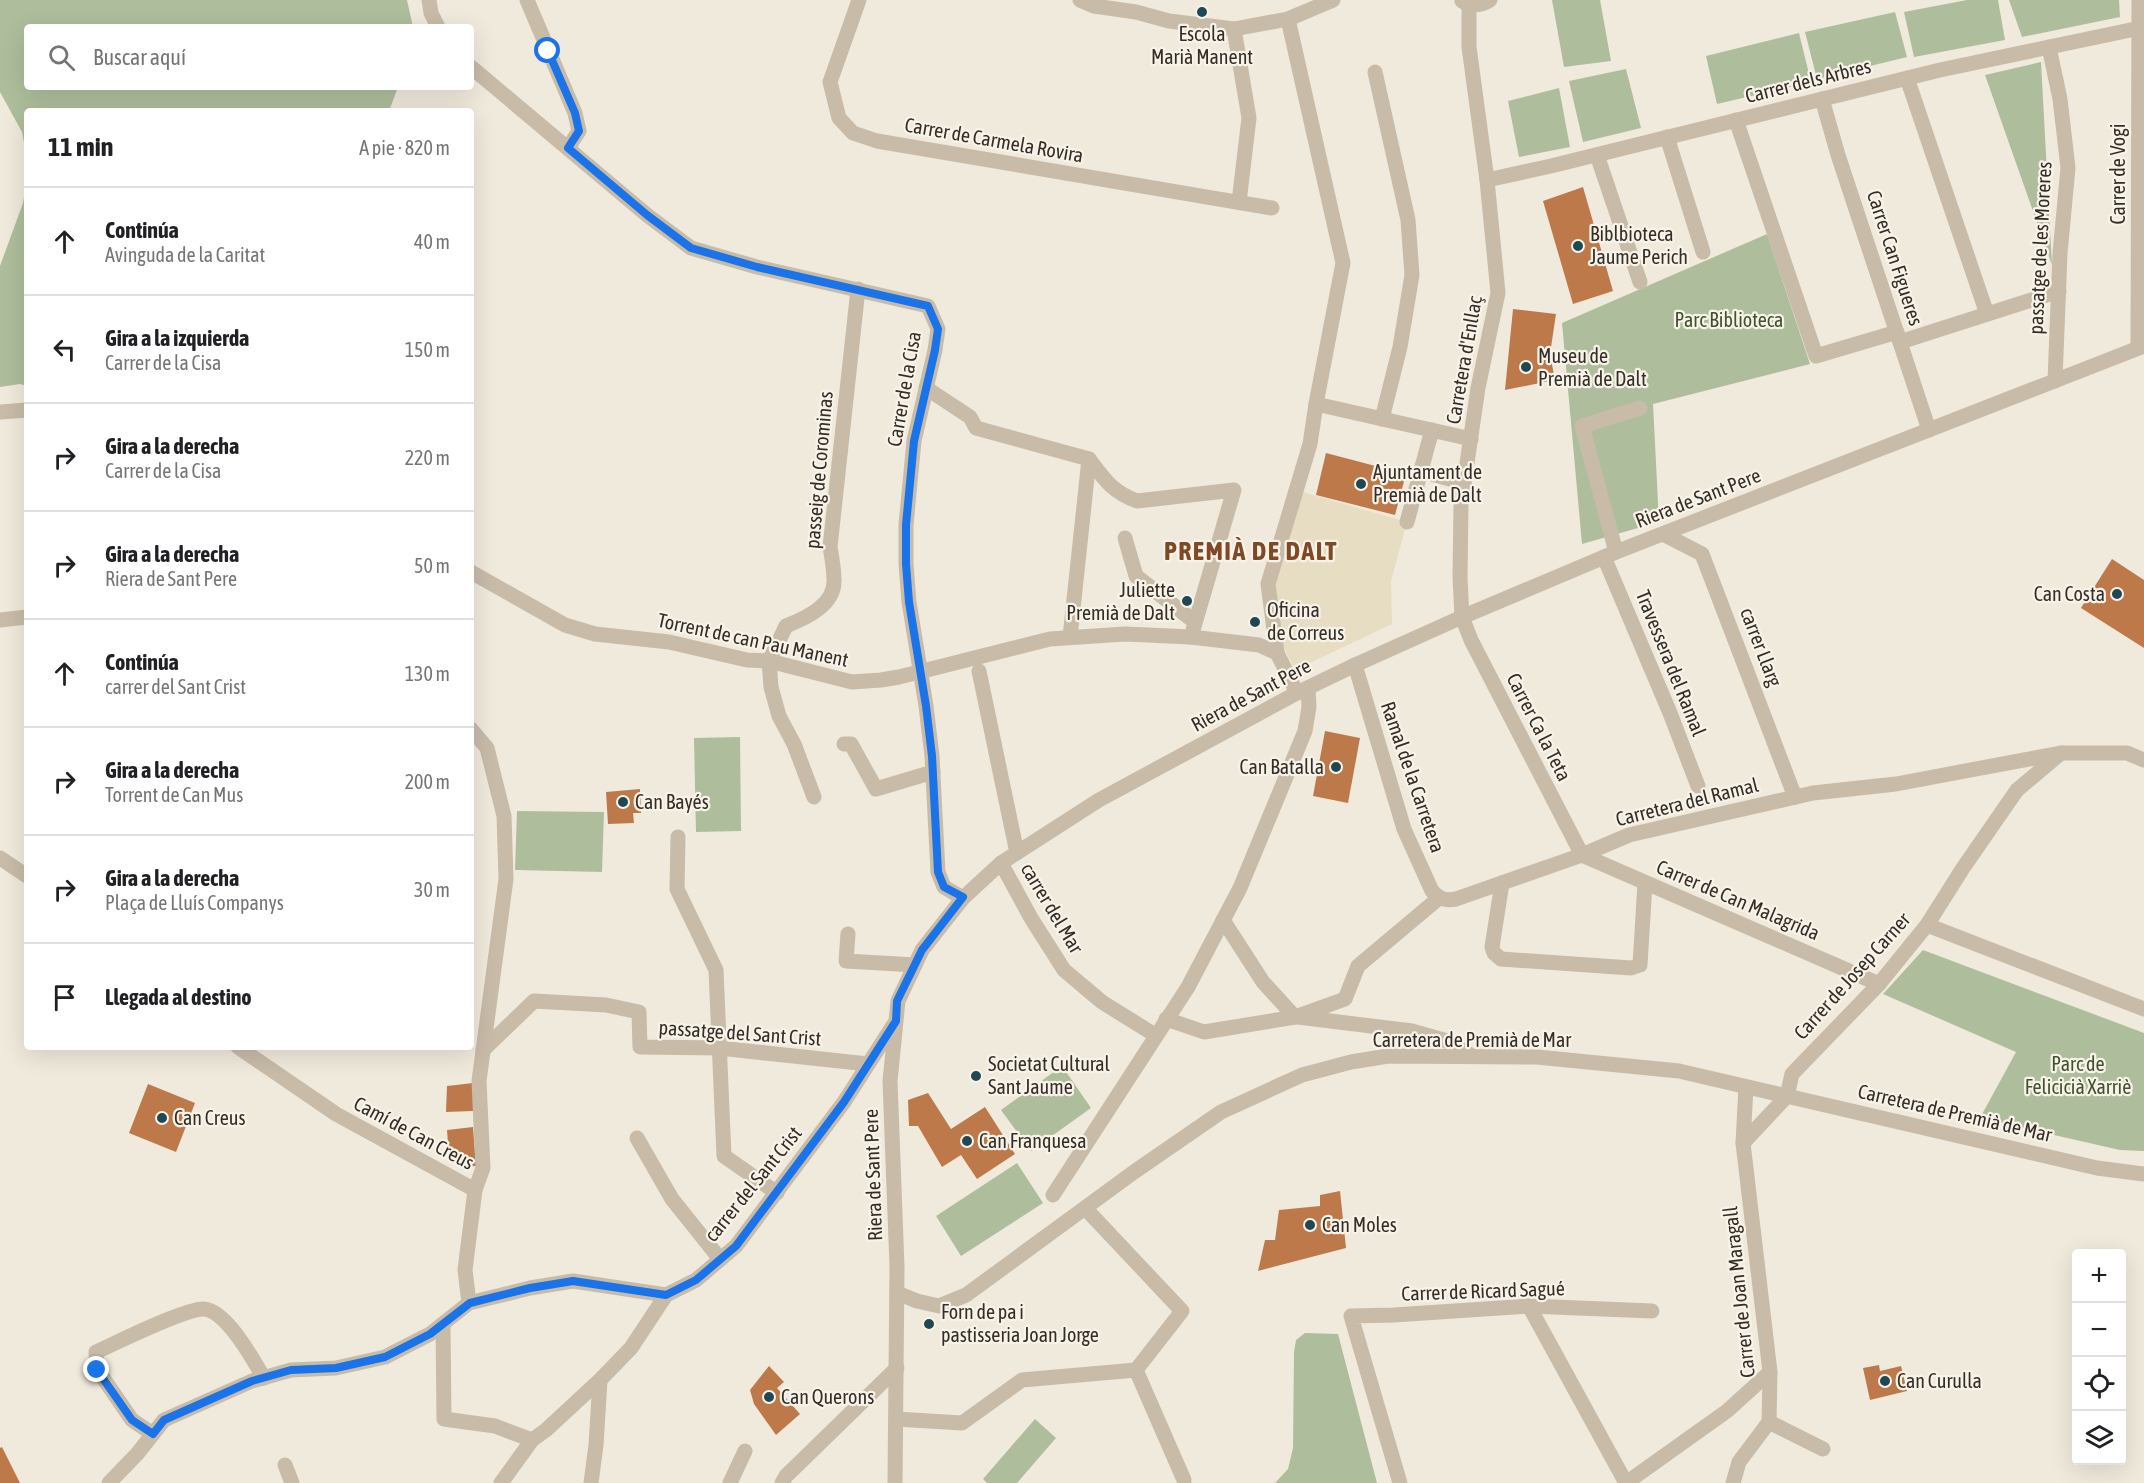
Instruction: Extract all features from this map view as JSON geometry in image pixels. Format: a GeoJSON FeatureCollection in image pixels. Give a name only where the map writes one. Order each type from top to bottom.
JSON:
{"type":"FeatureCollection","features":[{"type":"Feature","properties":{"kind":"street"},"geometry":{"type":"LineString","coordinates":[[429,0],[431,13],[436,24]]}},
{"type":"Feature","properties":{"kind":"street"},"geometry":{"type":"LineString","coordinates":[[527,0],[575,113],[579,131],[568,148]]}},
{"type":"Feature","properties":{"kind":"street","name":"Carrer de Carmela Rovira"},"geometry":{"type":"LineString","coordinates":[[859,0],[830,82],[839,118],[853,133],[877,141],[1272,208]]}},
{"type":"Feature","properties":{"kind":"street"},"geometry":{"type":"LineString","coordinates":[[1080,0],[1094,6],[1136,12],[1169,21],[1234,29],[1288,19],[1333,0]]}},
{"type":"Feature","properties":{"kind":"street"},"geometry":{"type":"LineString","coordinates":[[1465,2],[1482,4],[1490,0]]}},
{"type":"Feature","properties":{"kind":"street","name":"Carrer de Vogi"},"geometry":{"type":"LineString","coordinates":[[2139,0],[2141,347]]}},
{"type":"Feature","properties":{"kind":"street","name":"Carretera d'Enllaç"},"geometry":{"type":"LineString","coordinates":[[1462,617],[1461,504],[1478,388],[1498,293],[1487,180],[1465,2]]}},
{"type":"Feature","properties":{"kind":"street"},"geometry":{"type":"LineString","coordinates":[[1053,1195],[1188,987],[1240,888],[1305,731],[1309,707],[1303,691],[1277,653],[1268,584],[1310,444],[1343,263],[1288,19]]}},
{"type":"Feature","properties":{"kind":"street","name":"Carrer dels Arbres"},"geometry":{"type":"LineString","coordinates":[[1487,180],[1907,78],[2140,28]]}},
{"type":"Feature","properties":{"kind":"street"},"geometry":{"type":"LineString","coordinates":[[1234,29],[1249,117],[1239,202]]}},
{"type":"Feature","properties":{"kind":"street","name":"passatge de les Moreres"},"geometry":{"type":"LineString","coordinates":[[2049,48],[2060,99],[2067,168],[2055,381]]}},
{"type":"Feature","properties":{"kind":"street","name":"Carrer de la Cisa"},"geometry":{"type":"LineString","coordinates":[[474,70],[647,215],[691,248],[757,267],[928,306],[938,329],[914,441],[906,525],[909,602],[926,706],[933,772],[938,872],[944,887],[963,897]]}},
{"type":"Feature","properties":{"kind":"street"},"geometry":{"type":"LineString","coordinates":[[1375,72],[1408,220],[1412,275],[1400,347],[1382,419]]}},
{"type":"Feature","properties":{"kind":"street"},"geometry":{"type":"LineString","coordinates":[[1907,78],[1987,314]]}},
{"type":"Feature","properties":{"kind":"street","name":"Carrer Can Figueres"},"geometry":{"type":"LineString","coordinates":[[1822,99],[1838,155],[1929,430]]}},
{"type":"Feature","properties":{"kind":"street"},"geometry":{"type":"LineString","coordinates":[[1736,120],[1816,356],[1987,314],[2059,291]]}},
{"type":"Feature","properties":{"kind":"street"},"geometry":{"type":"LineString","coordinates":[[1667,137],[1702,252]]}},
{"type":"Feature","properties":{"kind":"street"},"geometry":{"type":"LineString","coordinates":[[1597,155],[1640,282]]}},
{"type":"Feature","properties":{"kind":"street","name":"passeig de Corominas"},"geometry":{"type":"LineString","coordinates":[[769,661],[786,626],[806,618],[826,603],[835,583],[830,547],[858,289]]}},
{"type":"Feature","properties":{"kind":"street","name":"Riera de Sant Pere"},"geometry":{"type":"LineString","coordinates":[[895,1483],[897,1293],[891,1081],[897,1001],[922,950],[963,897],[1001,864],[1099,800],[1355,665],[1610,555],[2141,347]]}},
{"type":"Feature","properties":{"kind":"street"},"geometry":{"type":"LineString","coordinates":[[926,388],[970,417],[976,428],[1089,459],[1107,484],[1126,497],[1137,501],[1234,490],[1191,637]]}},
{"type":"Feature","properties":{"kind":"street"},"geometry":{"type":"LineString","coordinates":[[1316,404],[1471,439]]}},
{"type":"Feature","properties":{"kind":"street","name":"Travessera del Ramal"},"geometry":{"type":"LineString","coordinates":[[1640,408],[1582,426],[1610,555],[1698,786]]}},
{"type":"Feature","properties":{"kind":"street"},"geometry":{"type":"LineString","coordinates":[[0,412],[24,410]]}},
{"type":"Feature","properties":{"kind":"street"},"geometry":{"type":"LineString","coordinates":[[1407,522],[1432,430]]}},
{"type":"Feature","properties":{"kind":"street"},"geometry":{"type":"LineString","coordinates":[[1070,637],[1089,459]]}},
{"type":"Feature","properties":{"kind":"street"},"geometry":{"type":"LineString","coordinates":[[1421,471],[1464,483]]}},
{"type":"Feature","properties":{"kind":"street","name":"carrer Llarg"},"geometry":{"type":"LineString","coordinates":[[1663,534],[1702,554],[1795,797]]}},
{"type":"Feature","properties":{"kind":"street"},"geometry":{"type":"LineString","coordinates":[[1125,538],[1136,576],[1195,622]]}},
{"type":"Feature","properties":{"kind":"street","name":"Torrent de can Pau Manent"},"geometry":{"type":"LineString","coordinates":[[474,574],[565,625],[585,631],[669,642],[747,660],[769,661],[852,682],[881,680],[920,672],[1050,639],[1125,633],[1191,637],[1259,645],[1277,653]]}},
{"type":"Feature","properties":{"kind":"street"},"geometry":{"type":"LineString","coordinates":[[0,620],[24,617]]}},
{"type":"Feature","properties":{"kind":"street","name":"Carrer Ca la Teta"},"geometry":{"type":"LineString","coordinates":[[1462,617],[1471,640],[1582,855]]}},
{"type":"Feature","properties":{"kind":"street"},"geometry":{"type":"LineString","coordinates":[[769,661],[771,687],[779,716],[794,744],[814,797]]}},
{"type":"Feature","properties":{"kind":"street","name":"Ramal de la Carretera"},"geometry":{"type":"LineString","coordinates":[[1355,665],[1404,829],[1432,891],[1439,898]]}},
{"type":"Feature","properties":{"kind":"street"},"geometry":{"type":"LineString","coordinates":[[979,672],[1017,853]]}},
{"type":"Feature","properties":{"kind":"street"},"geometry":{"type":"LineString","coordinates":[[474,732],[488,748],[504,816],[506,879],[478,1081],[483,1168],[475,1190]]}},
{"type":"Feature","properties":{"kind":"street"},"geometry":{"type":"LineString","coordinates":[[844,744],[852,744],[876,789],[933,772]]}},
{"type":"Feature","properties":{"kind":"street","name":"Carretera del Ramal"},"geometry":{"type":"LineString","coordinates":[[1439,898],[1447,901],[1456,899],[1582,855],[1629,835],[1813,793],[1896,784],[2061,753],[2127,753],[2144,760]]}},
{"type":"Feature","properties":{"kind":"street","name":"Carrer de Josep Carner"},"geometry":{"type":"LineString","coordinates":[[1743,1143],[1787,1096],[1792,1074],[1879,984],[1927,925],[1962,868],[2017,790],[2061,753]]}},
{"type":"Feature","properties":{"kind":"street"},"geometry":{"type":"LineString","coordinates":[[678,837],[677,889],[716,970],[724,1156],[777,1193]]}},
{"type":"Feature","properties":{"kind":"street","name":"Carrer de Can Malagrida"},"geometry":{"type":"LineString","coordinates":[[1582,855],[1879,984]]}},
{"type":"Feature","properties":{"kind":"street"},"geometry":{"type":"LineString","coordinates":[[0,858],[24,874]]}},
{"type":"Feature","properties":{"kind":"street","name":"carrer del Mar"},"geometry":{"type":"LineString","coordinates":[[1001,864],[1064,970],[1102,1002],[1155,1035]]}},
{"type":"Feature","properties":{"kind":"street"},"geometry":{"type":"LineString","coordinates":[[1502,883],[1491,947],[1494,953],[1501,958],[1631,968],[1640,964],[1645,883]]}},
{"type":"Feature","properties":{"kind":"street"},"geometry":{"type":"LineString","coordinates":[[1166,1020],[1204,1032],[1295,1017],[1345,999],[1358,966],[1439,898]]}},
{"type":"Feature","properties":{"kind":"street"},"geometry":{"type":"LineString","coordinates":[[1223,920],[1263,982],[1295,1017],[1412,1031],[1447,1041],[1473,1056]]}},
{"type":"Feature","properties":{"kind":"street"},"geometry":{"type":"LineString","coordinates":[[1927,925],[2144,1009]]}},
{"type":"Feature","properties":{"kind":"street"},"geometry":{"type":"LineString","coordinates":[[848,934],[846,961],[915,965]]}},
{"type":"Feature","properties":{"kind":"street","name":"passatge del Sant Crist"},"geometry":{"type":"LineString","coordinates":[[483,1050],[534,1001],[606,1005],[639,1012],[640,1047],[719,1048],[868,1064]]}},
{"type":"Feature","properties":{"kind":"street","name":"carrer del Sant Crist"},"geometry":{"type":"LineString","coordinates":[[501,1483],[532,1440],[600,1380],[631,1348],[666,1295],[696,1280],[736,1246],[844,1102],[896,1021]]}},
{"type":"Feature","properties":{"kind":"street","name":"Camí de Can Creus"},"geometry":{"type":"LineString","coordinates":[[242,1050],[336,1114],[475,1190],[465,1270],[470,1303]]}},
{"type":"Feature","properties":{"kind":"street","name":"Carretera de Premià de Mar"},"geometry":{"type":"LineString","coordinates":[[897,1293],[916,1301],[939,1306],[966,1295],[1221,1112],[1302,1075],[1351,1062],[1388,1056],[1537,1057],[1679,1071],[2097,1168],[2144,1174]]}},
{"type":"Feature","properties":{"kind":"street","name":"Carrer de Joan Maragall"},"geometry":{"type":"LineString","coordinates":[[1742,1086],[1743,1143],[1770,1372],[1769,1422]]}},
{"type":"Feature","properties":{"kind":"street"},"geometry":{"type":"LineString","coordinates":[[637,1138],[672,1199],[720,1259]]}},
{"type":"Feature","properties":{"kind":"street"},"geometry":{"type":"LineString","coordinates":[[896,1419],[962,1423],[1022,1380],[1136,1370],[1182,1311],[1085,1208]]}},
{"type":"Feature","properties":{"kind":"street"},"geometry":{"type":"LineString","coordinates":[[109,1483],[137,1454],[164,1420],[264,1378],[291,1370],[336,1368],[385,1357],[430,1334],[470,1303],[530,1288],[573,1281],[666,1295]]}},
{"type":"Feature","properties":{"kind":"street"},"geometry":{"type":"LineString","coordinates":[[1529,1306],[1626,1483],[1727,1411],[1770,1372]]}},
{"type":"Feature","properties":{"kind":"street","name":"Carrer de Ricard Sagué"},"geometry":{"type":"LineString","coordinates":[[1400,1483],[1351,1316],[1529,1306],[1652,1311]]}},
{"type":"Feature","properties":{"kind":"street"},"geometry":{"type":"LineString","coordinates":[[153,1434],[132,1420],[97,1370],[96,1352],[187,1312],[205,1309],[218,1316],[231,1328],[264,1378]]}},
{"type":"Feature","properties":{"kind":"street"},"geometry":{"type":"LineString","coordinates":[[443,1324],[444,1419],[495,1426],[532,1440]]}},
{"type":"Feature","properties":{"kind":"street"},"geometry":{"type":"LineString","coordinates":[[782,1483],[786,1476],[897,1368]]}},
{"type":"Feature","properties":{"kind":"street"},"geometry":{"type":"LineString","coordinates":[[1136,1370],[1184,1480]]}},
{"type":"Feature","properties":{"kind":"street"},"geometry":{"type":"LineString","coordinates":[[591,1483],[600,1380]]}},
{"type":"Feature","properties":{"kind":"street"},"geometry":{"type":"LineString","coordinates":[[1733,1483],[1739,1462],[1769,1422],[1823,1449]]}},
{"type":"Feature","properties":{"kind":"street"},"geometry":{"type":"LineString","coordinates":[[730,1483],[745,1451]]}},
{"type":"Feature","properties":{"kind":"street"},"geometry":{"type":"LineString","coordinates":[[285,1465],[292,1483]]}},
{"type":"Feature","properties":{"kind":"green space"},"geometry":{"type":"Polygon","coordinates":[[[0,0],[407,0],[412,24],[24,24],[24,90],[397,90],[390,108],[24,108],[24,142],[22,132],[0,92],[0,0]]]}},
{"type":"Feature","properties":{"kind":"green space"},"geometry":{"type":"Polygon","coordinates":[[[1552,0],[1600,0],[1611,61],[1564,67],[1552,0]]]}},
{"type":"Feature","properties":{"kind":"green space"},"geometry":{"type":"Polygon","coordinates":[[[1967,0],[1998,0],[2005,40],[1914,57],[1904,12],[1967,0]]]}},
{"type":"Feature","properties":{"kind":"green space"},"geometry":{"type":"Polygon","coordinates":[[[2009,0],[2119,0],[2120,17],[2022,37],[2009,0]]]}},
{"type":"Feature","properties":{"kind":"green space"},"geometry":{"type":"Polygon","coordinates":[[[1895,12],[1907,57],[1817,79],[1805,32],[1895,12]]]}},
{"type":"Feature","properties":{"kind":"green space"},"geometry":{"type":"Polygon","coordinates":[[[1799,33],[1811,82],[1717,104],[1706,56],[1799,33]]]}},
{"type":"Feature","properties":{"kind":"green space"},"geometry":{"type":"Polygon","coordinates":[[[2041,62],[2052,265],[1985,75],[2041,62]]]}},
{"type":"Feature","properties":{"kind":"green space"},"geometry":{"type":"Polygon","coordinates":[[[1626,69],[1641,128],[1583,142],[1569,81],[1626,69]]]}},
{"type":"Feature","properties":{"kind":"green space"},"geometry":{"type":"Polygon","coordinates":[[[1559,88],[1570,147],[1519,157],[1508,101],[1559,88]]]}},
{"type":"Feature","properties":{"kind":"green space"},"geometry":{"type":"Polygon","coordinates":[[[24,197],[24,385],[0,387],[0,266],[24,197]]]}},
{"type":"Feature","properties":{"kind":"green space","name":"Parc Biblioteca"},"geometry":{"type":"Polygon","coordinates":[[[1767,234],[1810,364],[1653,404],[1659,522],[1582,544],[1562,323],[1767,234]]]}},
{"type":"Feature","properties":{"kind":"green space"},"geometry":{"type":"Polygon","coordinates":[[[740,737],[741,831],[696,832],[694,738],[740,737]]]}},
{"type":"Feature","properties":{"kind":"green space"},"geometry":{"type":"Polygon","coordinates":[[[517,811],[604,812],[602,872],[515,870],[517,811]]]}},
{"type":"Feature","properties":{"kind":"green space","name":"Parc de Felicicià Xarriè"},"geometry":{"type":"Polygon","coordinates":[[[1923,950],[2144,1033],[2144,1151],[2120,1150],[1980,1118],[2016,1052],[1883,994],[1923,950]]]}},
{"type":"Feature","properties":{"kind":"green space"},"geometry":{"type":"Polygon","coordinates":[[[1062,1066],[1091,1108],[1031,1151],[1001,1110],[1062,1066]]]}},
{"type":"Feature","properties":{"kind":"green space"},"geometry":{"type":"Polygon","coordinates":[[[1017,1163],[1043,1203],[961,1256],[936,1216],[1017,1163]]]}},
{"type":"Feature","properties":{"kind":"green space"},"geometry":{"type":"Polygon","coordinates":[[[1305,1333],[1338,1334],[1377,1483],[1275,1483],[1288,1469],[1293,1448],[1294,1352],[1296,1340],[1305,1333]]]}},
{"type":"Feature","properties":{"kind":"green space"},"geometry":{"type":"Polygon","coordinates":[[[1035,1419],[1056,1438],[1017,1483],[987,1483],[983,1479],[1035,1419]]]}},
{"type":"Feature","properties":{"kind":"shaded area"},"geometry":{"type":"Polygon","coordinates":[[[1303,492],[1407,522],[1391,581],[1392,624],[1295,670],[1280,640],[1275,582],[1303,492]]]}},
{"type":"Feature","properties":{"kind":"building","name":"Biblbioteca Jaume Perich"},"geometry":{"type":"Polygon","coordinates":[[[1583,187],[1613,291],[1573,304],[1543,201],[1583,187]]]}},
{"type":"Feature","properties":{"kind":"building"},"geometry":{"type":"Polygon","coordinates":[[[1513,309],[1556,314],[1550,354],[1555,380],[1505,390],[1513,309]]]}},
{"type":"Feature","properties":{"kind":"building","name":"Ajuntament de Premià de Dalt"},"geometry":{"type":"Polygon","coordinates":[[[1326,453],[1406,474],[1395,515],[1316,495],[1326,453]]]}},
{"type":"Feature","properties":{"kind":"building","name":"Can Costa"},"geometry":{"type":"Polygon","coordinates":[[[2112,559],[2144,580],[2144,648],[2081,608],[2112,559]]]}},
{"type":"Feature","properties":{"kind":"building","name":"Can Batalla"},"geometry":{"type":"Polygon","coordinates":[[[1325,731],[1360,738],[1348,803],[1313,796],[1325,731]]]}},
{"type":"Feature","properties":{"kind":"building","name":"Can Bayés"},"geometry":{"type":"Polygon","coordinates":[[[640,789],[641,813],[633,813],[634,823],[608,824],[606,792],[640,789]]]}},
{"type":"Feature","properties":{"kind":"building"},"geometry":{"type":"Polygon","coordinates":[[[473,1083],[473,1111],[446,1112],[447,1086],[473,1083]]]}},
{"type":"Feature","properties":{"kind":"building","name":"Can Creus"},"geometry":{"type":"Polygon","coordinates":[[[148,1084],[195,1103],[176,1152],[129,1133],[148,1084]]]}},
{"type":"Feature","properties":{"kind":"building","name":"Can Franquesa"},"geometry":{"type":"Polygon","coordinates":[[[928,1093],[951,1129],[985,1107],[1015,1154],[977,1179],[961,1155],[942,1167],[918,1126],[909,1126],[908,1100],[928,1093]]]}},
{"type":"Feature","properties":{"kind":"building"},"geometry":{"type":"Polygon","coordinates":[[[473,1127],[476,1166],[462,1167],[461,1157],[449,1158],[447,1130],[473,1127]]]}},
{"type":"Feature","properties":{"kind":"building","name":"Can Moles"},"geometry":{"type":"Polygon","coordinates":[[[1340,1191],[1346,1248],[1258,1271],[1265,1240],[1275,1240],[1279,1210],[1320,1206],[1320,1195],[1340,1191]]]}},
{"type":"Feature","properties":{"kind":"building","name":"Can Curulla"},"geometry":{"type":"Polygon","coordinates":[[[1879,1365],[1880,1371],[1901,1366],[1907,1391],[1870,1400],[1863,1368],[1879,1365]]]}},
{"type":"Feature","properties":{"kind":"building","name":"Can Querons"},"geometry":{"type":"Polygon","coordinates":[[[769,1366],[784,1382],[777,1388],[800,1414],[776,1435],[754,1404],[750,1390],[769,1366]]]}},
{"type":"Feature","properties":{"kind":"building"},"geometry":{"type":"Polygon","coordinates":[[[2,1447],[20,1483],[0,1483],[0,1448],[2,1447]]]}},
{"type":"Feature","properties":{"kind":"place","name":"Escola Marià Manent"},"geometry":{"type":"Point","coordinates":[1202,12]}},
{"type":"Feature","properties":{"kind":"place","name":"Biblbioteca Jaume Perich"},"geometry":{"type":"Point","coordinates":[1578,246]}},
{"type":"Feature","properties":{"kind":"place","name":"Museu de Premià de Dalt"},"geometry":{"type":"Point","coordinates":[1526,367]}},
{"type":"Feature","properties":{"kind":"place","name":"Ajuntament de Premià de Dalt"},"geometry":{"type":"Point","coordinates":[1361,484]}},
{"type":"Feature","properties":{"kind":"place","name":"Can Costa"},"geometry":{"type":"Point","coordinates":[2117,594]}},
{"type":"Feature","properties":{"kind":"place","name":"Juliette Premià de Dalt"},"geometry":{"type":"Point","coordinates":[1187,601]}},
{"type":"Feature","properties":{"kind":"place","name":"Oficina de Correus"},"geometry":{"type":"Point","coordinates":[1255,622]}},
{"type":"Feature","properties":{"kind":"place","name":"Can Batalla"},"geometry":{"type":"Point","coordinates":[1336,767]}},
{"type":"Feature","properties":{"kind":"place","name":"Can Bayés"},"geometry":{"type":"Point","coordinates":[623,802]}},
{"type":"Feature","properties":{"kind":"place","name":"Societat Cultural Sant Jaume"},"geometry":{"type":"Point","coordinates":[976,1076]}},
{"type":"Feature","properties":{"kind":"place","name":"Can Creus"},"geometry":{"type":"Point","coordinates":[162,1118]}},
{"type":"Feature","properties":{"kind":"place","name":"Can Franquesa"},"geometry":{"type":"Point","coordinates":[967,1141]}},
{"type":"Feature","properties":{"kind":"place","name":"Can Moles"},"geometry":{"type":"Point","coordinates":[1310,1225]}},
{"type":"Feature","properties":{"kind":"place","name":"Forn de pa i pastisseria Joan Jorge"},"geometry":{"type":"Point","coordinates":[929,1324]}},
{"type":"Feature","properties":{"kind":"place","name":"Can Curulla"},"geometry":{"type":"Point","coordinates":[1885,1381]}},
{"type":"Feature","properties":{"kind":"place","name":"Can Querons"},"geometry":{"type":"Point","coordinates":[769,1397]}},
{"type":"Feature","properties":{"kind":"district","name":"PREMIÀ DE DALT"},"geometry":{"type":"Point","coordinates":[1251,551]}},
{"type":"Feature","properties":{"kind":"route"},"geometry":{"type":"LineString","coordinates":[[97,1370],[132,1420],[153,1434],[164,1420],[252,1381],[291,1370],[336,1368],[385,1357],[430,1334],[470,1303],[530,1288],[573,1281],[666,1295],[696,1280],[736,1246],[844,1102],[896,1021],[897,1001],[922,950],[963,897],[944,887],[938,872],[932,756],[909,602],[906,564],[906,525],[914,441],[938,329],[928,306],[757,267],[691,248],[647,215],[568,148],[579,131],[575,113],[548,51]]}}]}
